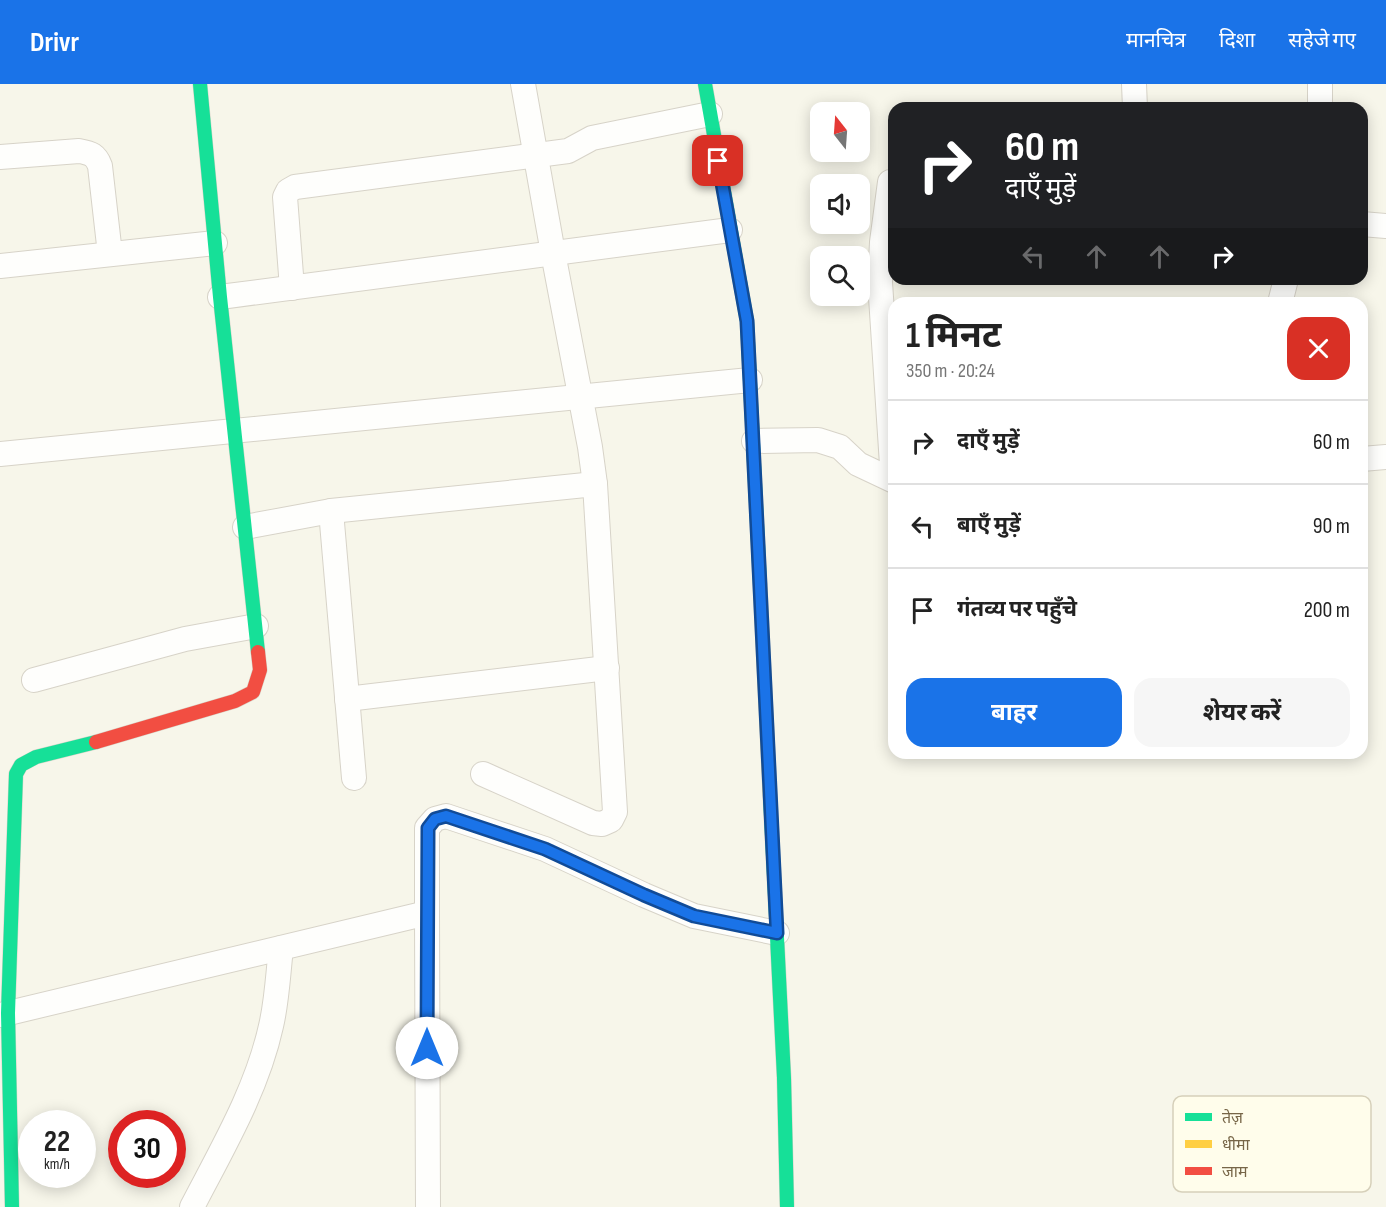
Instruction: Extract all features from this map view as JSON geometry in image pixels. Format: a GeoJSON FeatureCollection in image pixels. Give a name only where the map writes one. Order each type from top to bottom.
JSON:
{"type":"FeatureCollection","features":[{"type":"Feature","properties":{"kind":"street"},"geometry":{"type":"LineString","coordinates":[[12,1207],[4,1014],[16,774],[21,765],[36,757],[120,736],[235,701],[253,692],[261,670],[220,297],[200,84]]}},
{"type":"Feature","properties":{"kind":"street"},"geometry":{"type":"LineString","coordinates":[[483,774],[593,823],[602,824],[610,820],[615,812],[595,484],[523,84]]}},
{"type":"Feature","properties":{"kind":"street"},"geometry":{"type":"LineString","coordinates":[[705,84],[747,321],[784,1078],[787,1207]]}},
{"type":"Feature","properties":{"kind":"street"},"geometry":{"type":"LineString","coordinates":[[1134,84],[1135,102]]}},
{"type":"Feature","properties":{"kind":"street"},"geometry":{"type":"LineString","coordinates":[[1320,84],[1320,102]]}},
{"type":"Feature","properties":{"kind":"street"},"geometry":{"type":"LineString","coordinates":[[292,288],[285,197],[288,191],[295,187],[568,151],[592,138],[711,114]]}},
{"type":"Feature","properties":{"kind":"street"},"geometry":{"type":"LineString","coordinates":[[0,157],[90,152],[97,158],[100,166],[110,254]]}},
{"type":"Feature","properties":{"kind":"street"},"geometry":{"type":"LineString","coordinates":[[888,197],[880,282],[888,395]]}},
{"type":"Feature","properties":{"kind":"street"},"geometry":{"type":"LineString","coordinates":[[1368,224],[1386,226]]}},
{"type":"Feature","properties":{"kind":"street"},"geometry":{"type":"LineString","coordinates":[[220,297],[730,230]]}},
{"type":"Feature","properties":{"kind":"street"},"geometry":{"type":"LineString","coordinates":[[0,266],[215,243]]}},
{"type":"Feature","properties":{"kind":"street"},"geometry":{"type":"LineString","coordinates":[[0,454],[750,380]]}},
{"type":"Feature","properties":{"kind":"street"},"geometry":{"type":"LineString","coordinates":[[754,441],[818,440],[840,447],[858,464],[888,477]]}},
{"type":"Feature","properties":{"kind":"street"},"geometry":{"type":"LineString","coordinates":[[1368,458],[1386,457]]}},
{"type":"Feature","properties":{"kind":"street"},"geometry":{"type":"LineString","coordinates":[[245,527],[331,511],[595,484]]}},
{"type":"Feature","properties":{"kind":"street"},"geometry":{"type":"LineString","coordinates":[[331,511],[354,778]]}},
{"type":"Feature","properties":{"kind":"street"},"geometry":{"type":"LineString","coordinates":[[34,680],[185,639],[256,626]]}},
{"type":"Feature","properties":{"kind":"street"},"geometry":{"type":"LineString","coordinates":[[347,699],[607,668]]}},
{"type":"Feature","properties":{"kind":"street"},"geometry":{"type":"LineString","coordinates":[[428,1207],[428,828],[435,819],[446,816],[545,849],[694,916],[777,933]]}},
{"type":"Feature","properties":{"kind":"street"},"geometry":{"type":"LineString","coordinates":[[4,1014],[427,913]]}},
{"type":"Feature","properties":{"kind":"street"},"geometry":{"type":"LineString","coordinates":[[192,1207],[256,1078],[271,1025],[281,948]]}},
{"type":"Feature","properties":{"kind":"traffic: fast"},"geometry":{"type":"LineString","coordinates":[[200,84],[258,652]]}},
{"type":"Feature","properties":{"kind":"traffic: fast"},"geometry":{"type":"LineString","coordinates":[[705,84],[747,321],[760,584]]}},
{"type":"Feature","properties":{"kind":"traffic: fast"},"geometry":{"type":"LineString","coordinates":[[12,1207],[8,1013],[16,774],[21,765],[36,757],[96,742]]}},
{"type":"Feature","properties":{"kind":"traffic: fast"},"geometry":{"type":"LineString","coordinates":[[770,796],[784,1078],[787,1207]]}},
{"type":"Feature","properties":{"kind":"traffic: slow"},"geometry":{"type":"LineString","coordinates":[[760,584],[770,796]]}},
{"type":"Feature","properties":{"kind":"traffic: jam"},"geometry":{"type":"LineString","coordinates":[[96,742],[235,701],[253,692],[260,670],[258,652]]}},
{"type":"Feature","properties":{"kind":"route"},"geometry":{"type":"LineString","coordinates":[[427,1048],[428,828],[435,819],[446,816],[545,849],[694,916],[777,933],[747,321],[718,161]]}}]}
